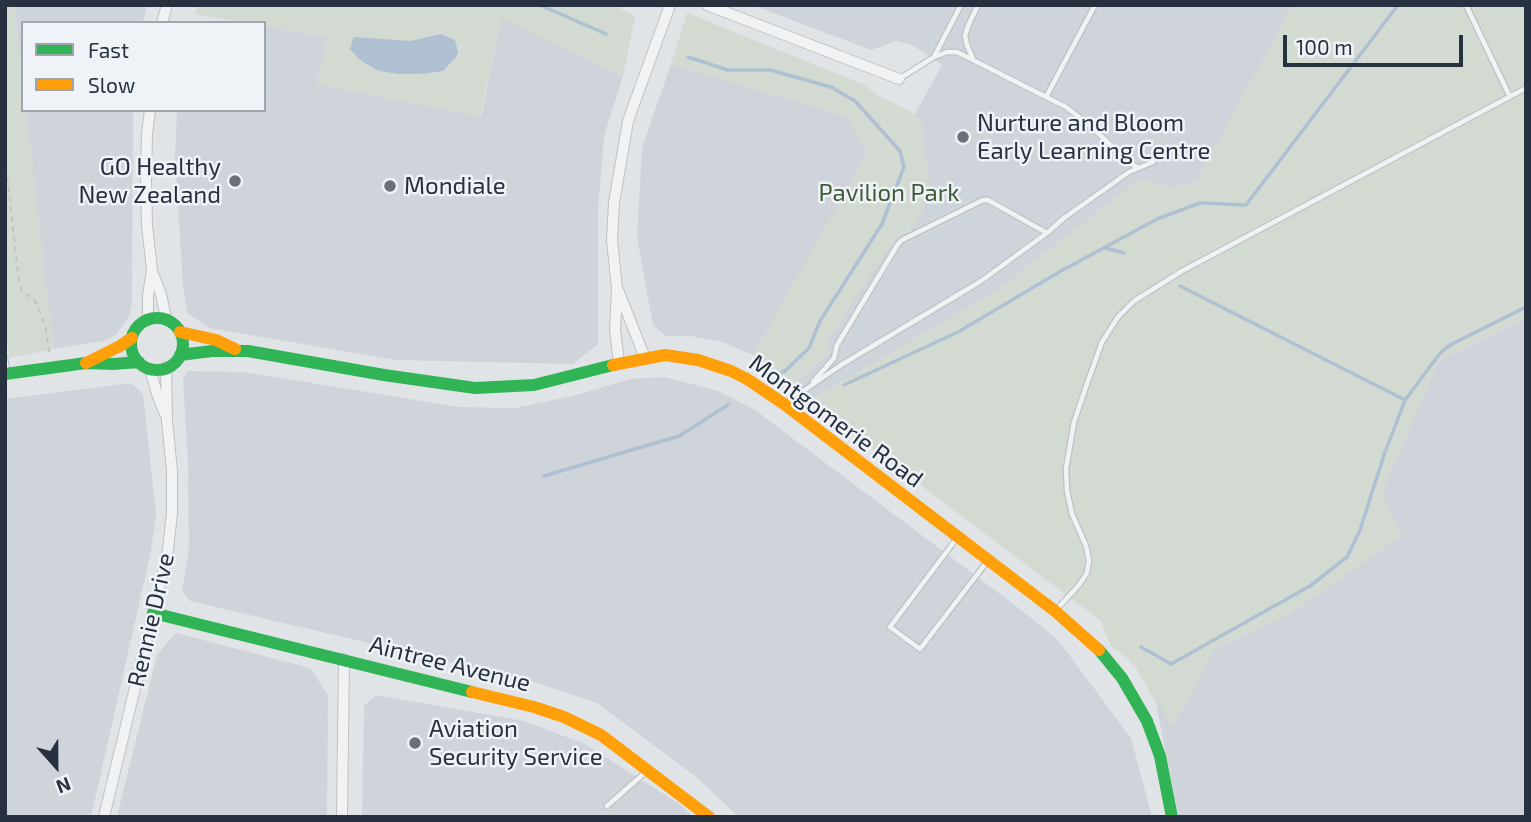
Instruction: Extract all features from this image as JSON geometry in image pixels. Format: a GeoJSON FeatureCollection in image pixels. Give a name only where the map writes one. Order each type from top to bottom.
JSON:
{"type":"FeatureCollection","features":[{"type":"Feature","properties":{"kind":"street"},"geometry":{"type":"LineString","coordinates":[[619,363],[615,330],[617,289],[612,240],[614,203],[628,121],[670,5]]}},
{"type":"Feature","properties":{"kind":"street"},"geometry":{"type":"LineString","coordinates":[[707,5],[899,79]]}},
{"type":"Feature","properties":{"kind":"street"},"geometry":{"type":"LineString","coordinates":[[148,320],[152,270],[146,180],[150,112]]}},
{"type":"Feature","properties":{"kind":"street"},"geometry":{"type":"LineString","coordinates":[[152,270],[166,319]]}},
{"type":"Feature","properties":{"kind":"street"},"geometry":{"type":"LineString","coordinates":[[617,289],[645,358]]}},
{"type":"Feature","properties":{"kind":"street"},"geometry":{"type":"LineString","coordinates":[[6,374],[86,363],[166,368],[174,363],[183,348],[180,332],[166,319],[148,320],[135,330],[131,346],[134,355],[145,365]]}},
{"type":"Feature","properties":{"kind":"street","name":"Montgomerie Road"},"geometry":{"type":"LineString","coordinates":[[180,332],[216,340],[238,350]]}},
{"type":"Feature","properties":{"kind":"street"},"geometry":{"type":"LineString","coordinates":[[86,363],[132,338]]}},
{"type":"Feature","properties":{"kind":"street","name":"Montgomerie Road"},"geometry":{"type":"LineString","coordinates":[[180,355],[238,350],[475,388],[534,385],[619,363],[666,355],[715,365],[747,379],[784,404],[1055,611],[1111,662],[1147,721],[1157,747],[1172,817]]}},
{"type":"Feature","properties":{"kind":"street","name":"Rennie Drive"},"geometry":{"type":"LineString","coordinates":[[145,365],[167,421]]}},
{"type":"Feature","properties":{"kind":"street","name":"Rennie Drive"},"geometry":{"type":"LineString","coordinates":[[104,817],[168,550],[173,471],[167,421],[166,368]]}},
{"type":"Feature","properties":{"kind":"street","name":"Aintree Avenue"},"geometry":{"type":"LineString","coordinates":[[153,613],[534,707],[564,717],[601,735],[709,817]]}},
{"type":"Feature","properties":{"kind":"street"},"geometry":{"type":"LineString","coordinates":[[342,817],[344,659]]}},
{"type":"Feature","properties":{"kind":"lane"},"geometry":{"type":"LineString","coordinates":[[934,57],[961,5]]}},
{"type":"Feature","properties":{"kind":"lane"},"geometry":{"type":"LineString","coordinates":[[974,60],[965,36],[978,5]]}},
{"type":"Feature","properties":{"kind":"lane"},"geometry":{"type":"LineString","coordinates":[[1046,97],[1095,5]]}},
{"type":"Feature","properties":{"kind":"lane"},"geometry":{"type":"LineString","coordinates":[[1466,5],[1510,97]]}},
{"type":"Feature","properties":{"kind":"lane"},"geometry":{"type":"LineString","coordinates":[[899,79],[934,57],[957,51],[1073,112],[1131,164],[1138,167]]}},
{"type":"Feature","properties":{"kind":"lane"},"geometry":{"type":"LineString","coordinates":[[1055,611],[1087,573],[1089,560],[1072,514],[1066,468],[1074,422],[1084,391],[1102,342],[1118,317],[1134,301],[1182,271],[1526,88]]}},
{"type":"Feature","properties":{"kind":"lane"},"geometry":{"type":"LineString","coordinates":[[784,404],[841,365],[981,281],[1064,218],[1138,167],[1153,162]]}},
{"type":"Feature","properties":{"kind":"lane"},"geometry":{"type":"LineString","coordinates":[[808,388],[834,358],[837,345],[902,240],[983,200],[988,200],[1047,233]]}},
{"type":"Feature","properties":{"kind":"lane"},"geometry":{"type":"LineString","coordinates":[[5,358],[6,374]]}},
{"type":"Feature","properties":{"kind":"lane"},"geometry":{"type":"LineString","coordinates":[[958,537],[890,626],[920,649],[988,560]]}},
{"type":"Feature","properties":{"kind":"lane"},"geometry":{"type":"LineString","coordinates":[[607,806],[649,769]]}},
{"type":"Feature","properties":{"kind":"path"},"geometry":{"type":"LineString","coordinates":[[5,157],[19,282],[22,291],[38,306],[46,330],[51,368]]}},
{"type":"Feature","properties":{"kind":"shaded area"},"geometry":{"type":"Polygon","coordinates":[[[14,5],[147,5],[143,21],[21,21],[21,64],[14,5]]]}},
{"type":"Feature","properties":{"kind":"shaded area"},"geometry":{"type":"Polygon","coordinates":[[[752,5],[1293,5],[1197,180],[1174,188],[1140,179],[996,291],[809,401],[791,387],[831,351],[826,343],[929,182],[922,124],[915,114],[942,65],[912,45],[896,41],[871,50],[752,5]]]}},
{"type":"Feature","properties":{"kind":"shaded area"},"geometry":{"type":"Polygon","coordinates":[[[501,18],[623,76],[604,136],[598,210],[598,344],[573,364],[396,360],[209,328],[187,313],[175,156],[177,112],[266,112],[266,26],[328,38],[316,84],[481,117],[501,18]]]}},
{"type":"Feature","properties":{"kind":"shaded area"},"geometry":{"type":"Polygon","coordinates":[[[671,64],[848,117],[868,153],[753,355],[723,342],[690,336],[666,336],[653,325],[637,237],[642,148],[671,64]]]}},
{"type":"Feature","properties":{"kind":"shaded area"},"geometry":{"type":"Polygon","coordinates":[[[26,112],[133,112],[132,304],[129,316],[116,335],[107,340],[53,349],[26,112]]]}},
{"type":"Feature","properties":{"kind":"shaded area"},"geometry":{"type":"Polygon","coordinates":[[[1526,318],[1526,817],[1179,817],[1156,703],[1193,658],[1289,615],[1382,494],[1438,361],[1526,318]]]}},
{"type":"Feature","properties":{"kind":"shaded area"},"geometry":{"type":"Polygon","coordinates":[[[187,371],[245,372],[458,407],[515,408],[573,396],[630,379],[665,377],[718,391],[755,410],[1058,640],[1131,738],[1152,817],[739,817],[695,776],[597,703],[534,682],[190,601],[182,591],[189,548],[183,380],[187,371]]]}},
{"type":"Feature","properties":{"kind":"shaded area"},"geometry":{"type":"Polygon","coordinates":[[[131,383],[143,394],[156,515],[151,551],[91,817],[5,817],[5,399],[131,383]]]}},
{"type":"Feature","properties":{"kind":"shaded area"},"geometry":{"type":"Polygon","coordinates":[[[176,633],[310,668],[328,695],[327,817],[117,817],[157,655],[176,633]]]}},
{"type":"Feature","properties":{"kind":"shaded area"},"geometry":{"type":"Polygon","coordinates":[[[376,695],[524,721],[585,744],[681,805],[692,817],[362,817],[364,706],[376,695]]]}},
{"type":"Feature","properties":{"kind":"green space"},"geometry":{"type":"Polygon","coordinates":[[[5,5],[14,5],[21,63],[21,112],[26,112],[54,349],[9,358],[5,326],[5,5]]]}},
{"type":"Feature","properties":{"kind":"green space"},"geometry":{"type":"Polygon","coordinates":[[[198,5],[614,5],[635,16],[623,76],[501,19],[480,117],[316,84],[328,38],[266,26],[266,21],[234,21],[195,14],[198,5]]]}},
{"type":"Feature","properties":{"kind":"green space"},"geometry":{"type":"Polygon","coordinates":[[[1293,5],[1526,5],[1526,318],[1438,361],[1382,494],[1402,536],[1289,615],[1213,649],[1173,727],[1135,666],[1113,649],[1101,621],[809,401],[996,291],[1140,179],[1174,188],[1197,180],[1293,5]]]}},
{"type":"Feature","properties":{"kind":"green space","name":"Pavilion Park"},"geometry":{"type":"Polygon","coordinates":[[[687,13],[865,85],[877,95],[915,114],[922,123],[929,182],[927,203],[912,229],[895,240],[826,342],[831,351],[791,387],[753,355],[867,153],[847,117],[671,64],[687,13]]]}},
{"type":"Feature","properties":{"kind":"water"},"geometry":{"type":"Polygon","coordinates":[[[441,34],[455,40],[458,52],[443,71],[399,74],[379,71],[360,60],[350,49],[354,37],[410,41],[441,34]]]}},
{"type":"Feature","properties":{"kind":"waterway"},"geometry":{"type":"LineString","coordinates":[[540,5],[606,34]]}},
{"type":"Feature","properties":{"kind":"waterway"},"geometry":{"type":"LineString","coordinates":[[844,385],[958,332],[1061,271],[1157,219],[1200,203],[1246,205],[1398,5]]}},
{"type":"Feature","properties":{"kind":"waterway"},"geometry":{"type":"LineString","coordinates":[[688,57],[728,70],[770,70],[831,87],[855,101],[900,151],[904,167],[882,224],[820,321],[809,348],[782,372]]}},
{"type":"Feature","properties":{"kind":"waterway"},"geometry":{"type":"LineString","coordinates":[[1105,248],[1124,253]]}},
{"type":"Feature","properties":{"kind":"waterway"},"geometry":{"type":"LineString","coordinates":[[1180,286],[1405,400]]}},
{"type":"Feature","properties":{"kind":"waterway"},"geometry":{"type":"LineString","coordinates":[[1141,647],[1171,664],[1310,586],[1347,557],[1360,530],[1405,400],[1441,352],[1526,307]]}},
{"type":"Feature","properties":{"kind":"waterway"},"geometry":{"type":"LineString","coordinates":[[544,476],[679,436],[728,405]]}},
{"type":"Feature","properties":{"kind":"traffic: fast"},"geometry":{"type":"LineString","coordinates":[[157,318],[167,320],[175,326],[181,334],[183,344],[181,354],[175,362],[167,368],[157,370],[147,368],[139,362],[133,354],[131,344],[133,334],[139,326],[147,320],[157,318]]}},
{"type":"Feature","properties":{"kind":"traffic: fast"},"geometry":{"type":"LineString","coordinates":[[180,355],[212,351],[248,351],[475,388],[534,385],[613,365]]}},
{"type":"Feature","properties":{"kind":"traffic: fast"},"geometry":{"type":"LineString","coordinates":[[5,374],[86,363],[139,362]]}},
{"type":"Feature","properties":{"kind":"traffic: fast"},"geometry":{"type":"LineString","coordinates":[[153,613],[472,692]]}},
{"type":"Feature","properties":{"kind":"traffic: fast"},"geometry":{"type":"LineString","coordinates":[[1099,650],[1122,678],[1147,721],[1160,756],[1172,817]]}},
{"type":"Feature","properties":{"kind":"traffic: slow"},"geometry":{"type":"LineString","coordinates":[[180,332],[216,340],[235,349]]}},
{"type":"Feature","properties":{"kind":"traffic: slow"},"geometry":{"type":"LineString","coordinates":[[86,363],[132,338]]}},
{"type":"Feature","properties":{"kind":"traffic: slow"},"geometry":{"type":"LineString","coordinates":[[613,365],[665,355],[698,360],[747,379],[784,404],[1055,611],[1099,650]]}},
{"type":"Feature","properties":{"kind":"traffic: slow"},"geometry":{"type":"LineString","coordinates":[[472,692],[534,707],[564,717],[601,735],[709,817]]}},
{"type":"Feature","properties":{"kind":"place","name":"Nurture and Bloom Early Learning Centre"},"geometry":{"type":"Point","coordinates":[963,137]}},
{"type":"Feature","properties":{"kind":"place","name":"GO Healthy New Zealand"},"geometry":{"type":"Point","coordinates":[235,181]}},
{"type":"Feature","properties":{"kind":"place","name":"Mondiale"},"geometry":{"type":"Point","coordinates":[390,186]}},
{"type":"Feature","properties":{"kind":"place","name":"Aviation Security Service"},"geometry":{"type":"Point","coordinates":[415,743]}}]}
